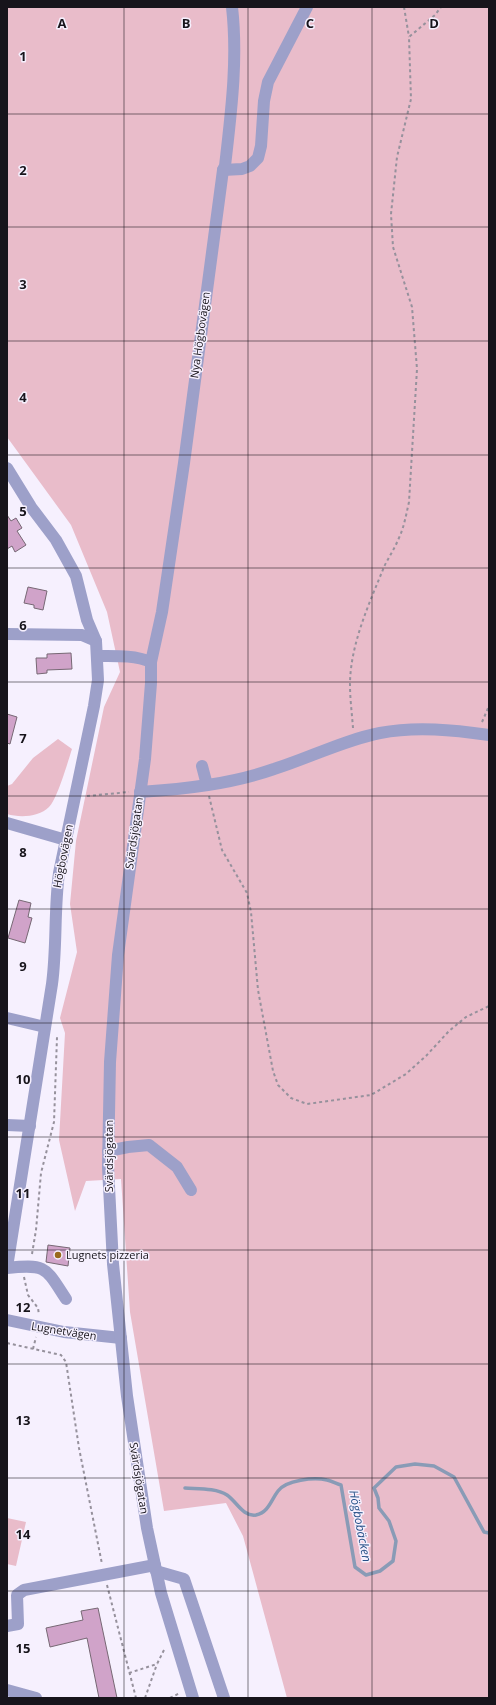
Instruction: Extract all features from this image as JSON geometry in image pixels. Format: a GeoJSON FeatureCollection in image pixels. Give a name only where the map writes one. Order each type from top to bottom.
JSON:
{"type":"FeatureCollection","features":[{"type":"Feature","properties":{"kind":"street","name":"Nya Högbovägen"},"geometry":{"type":"LineString","coordinates":[[151,662],[162,612],[183,471],[223,170],[225,166],[234,83],[235,31],[232,7]]}},
{"type":"Feature","properties":{"kind":"street"},"geometry":{"type":"LineString","coordinates":[[223,170],[242,169],[250,166],[258,158],[261,146],[264,101],[268,82],[307,7]]}},
{"type":"Feature","properties":{"kind":"street","name":"Högbovägen"},"geometry":{"type":"LineString","coordinates":[[7,468],[70,563],[78,582],[87,620],[96,641],[98,656],[98,680],[94,706],[56,895],[54,972],[30,1126],[10,1234],[7,1267]]}},
{"type":"Feature","properties":{"kind":"street"},"geometry":{"type":"LineString","coordinates":[[7,634],[82,634],[96,641]]}},
{"type":"Feature","properties":{"kind":"street"},"geometry":{"type":"LineString","coordinates":[[98,656],[140,658],[151,662]]}},
{"type":"Feature","properties":{"kind":"street","name":"Svärdsjögatan"},"geometry":{"type":"LineString","coordinates":[[151,662],[151,683],[145,758],[118,954],[110,1062],[108,1151],[112,1264],[136,1462],[155,1568],[160,1593],[193,1698]]}},
{"type":"Feature","properties":{"kind":"street"},"geometry":{"type":"LineString","coordinates":[[140,792],[207,785],[274,770],[380,733],[412,730],[445,730],[489,735]]}},
{"type":"Feature","properties":{"kind":"street"},"geometry":{"type":"LineString","coordinates":[[202,766],[207,785]]}},
{"type":"Feature","properties":{"kind":"street"},"geometry":{"type":"LineString","coordinates":[[7,823],[66,840]]}},
{"type":"Feature","properties":{"kind":"street"},"geometry":{"type":"LineString","coordinates":[[7,1018],[46,1027]]}},
{"type":"Feature","properties":{"kind":"street"},"geometry":{"type":"LineString","coordinates":[[7,1125],[30,1126]]}},
{"type":"Feature","properties":{"kind":"street"},"geometry":{"type":"LineString","coordinates":[[108,1151],[149,1145],[177,1167],[191,1190]]}},
{"type":"Feature","properties":{"kind":"street"},"geometry":{"type":"LineString","coordinates":[[7,1267],[28,1266],[42,1268],[49,1273],[66,1298]]}},
{"type":"Feature","properties":{"kind":"street","name":"Lugnetvägen"},"geometry":{"type":"LineString","coordinates":[[7,1320],[78,1334],[120,1338]]}},
{"type":"Feature","properties":{"kind":"street"},"geometry":{"type":"LineString","coordinates":[[7,1626],[18,1624],[12,1594],[24,1590],[104,1574],[155,1568],[184,1579],[224,1698]]}},
{"type":"Feature","properties":{"kind":"street"},"geometry":{"type":"LineString","coordinates":[[7,1690],[36,1698]]}},
{"type":"Feature","properties":{"kind":"path"},"geometry":{"type":"LineString","coordinates":[[354,741],[350,685],[352,660],[358,635],[385,565],[398,540],[409,502],[417,369],[412,307],[393,247],[391,214],[396,157],[411,99],[409,37],[404,7]]}},
{"type":"Feature","properties":{"kind":"path"},"geometry":{"type":"LineString","coordinates":[[409,37],[435,15],[441,7]]}},
{"type":"Feature","properties":{"kind":"path"},"geometry":{"type":"LineString","coordinates":[[476,734],[489,706]]}},
{"type":"Feature","properties":{"kind":"path"},"geometry":{"type":"LineString","coordinates":[[207,785],[222,850],[246,893],[251,912],[258,990],[273,1071],[278,1085],[291,1098],[306,1104],[371,1095],[406,1074],[426,1056],[449,1031],[466,1017],[489,1006]]}},
{"type":"Feature","properties":{"kind":"path"},"geometry":{"type":"LineString","coordinates":[[75,798],[115,792],[140,792]]}},
{"type":"Feature","properties":{"kind":"path"},"geometry":{"type":"LineString","coordinates":[[33,1349],[38,1327],[39,1313],[38,1308],[28,1295],[24,1284],[24,1276],[33,1250],[41,1173],[54,1122],[57,1031],[46,1027]]}},
{"type":"Feature","properties":{"kind":"path"},"geometry":{"type":"LineString","coordinates":[[7,1344],[61,1355],[66,1362],[79,1448],[104,1574],[136,1698]]}},
{"type":"Feature","properties":{"kind":"path"},"geometry":{"type":"LineString","coordinates":[[145,1698],[157,1664],[168,1642],[174,1636]]}},
{"type":"Feature","properties":{"kind":"path"},"geometry":{"type":"LineString","coordinates":[[129,1673],[157,1664]]}},
{"type":"Feature","properties":{"kind":"path"},"geometry":{"type":"LineString","coordinates":[[170,1698],[181,1692]]}},
{"type":"Feature","properties":{"kind":"shaded area"},"geometry":{"type":"Polygon","coordinates":[[[7,7],[489,7],[489,1698],[287,1698],[243,1536],[226,1503],[164,1511],[130,1312],[121,1179],[86,1181],[75,1211],[59,1140],[65,1033],[60,1018],[77,952],[70,904],[76,841],[104,707],[120,672],[107,612],[71,525],[7,437],[7,7]]]}},
{"type":"Feature","properties":{"kind":"shaded area"},"geometry":{"type":"Polygon","coordinates":[[[58,739],[72,749],[59,789],[52,803],[45,810],[35,815],[18,816],[7,814],[7,786],[12,784],[33,758],[58,739]]]}},
{"type":"Feature","properties":{"kind":"shaded area"},"geometry":{"type":"Polygon","coordinates":[[[7,1518],[26,1522],[16,1566],[7,1564],[7,1518]]]}},
{"type":"Feature","properties":{"kind":"building"},"geometry":{"type":"Polygon","coordinates":[[[7,515],[11,521],[16,518],[22,528],[17,531],[26,545],[15,552],[12,546],[7,549],[7,515]]]}},
{"type":"Feature","properties":{"kind":"building"},"geometry":{"type":"Polygon","coordinates":[[[28,587],[47,591],[43,610],[34,608],[34,605],[24,603],[28,587]]]}},
{"type":"Feature","properties":{"kind":"building"},"geometry":{"type":"Polygon","coordinates":[[[71,653],[72,669],[47,670],[47,673],[37,674],[36,658],[47,658],[47,654],[71,653]]]}},
{"type":"Feature","properties":{"kind":"building"},"geometry":{"type":"Polygon","coordinates":[[[7,714],[17,717],[10,744],[7,743],[7,714]]]}},
{"type":"Feature","properties":{"kind":"building"},"geometry":{"type":"Polygon","coordinates":[[[19,900],[31,903],[28,917],[32,918],[25,943],[8,938],[19,900]]]}},
{"type":"Feature","properties":{"kind":"building","name":"Lugnets pizzeria"},"geometry":{"type":"Polygon","coordinates":[[[48,1245],[70,1248],[68,1266],[46,1262],[48,1245]]]}},
{"type":"Feature","properties":{"kind":"building"},"geometry":{"type":"Polygon","coordinates":[[[98,1608],[117,1698],[99,1698],[87,1638],[50,1647],[46,1628],[83,1620],[81,1611],[98,1608]]]}},
{"type":"Feature","properties":{"kind":"waterway","name":"Högbobäcken"},"geometry":{"type":"LineString","coordinates":[[185,1488],[218,1491],[231,1498],[247,1514],[256,1515],[264,1511],[278,1491],[287,1484],[301,1480],[321,1479],[329,1480],[341,1485],[355,1567],[366,1575],[380,1571],[393,1561],[396,1541],[389,1521],[379,1508],[378,1498],[374,1488],[396,1467],[415,1464],[434,1466],[454,1477],[484,1532],[489,1533]]}},
{"type":"Feature","properties":{"kind":"place","name":"Lugnets pizzeria"},"geometry":{"type":"Point","coordinates":[58,1255]}}]}
